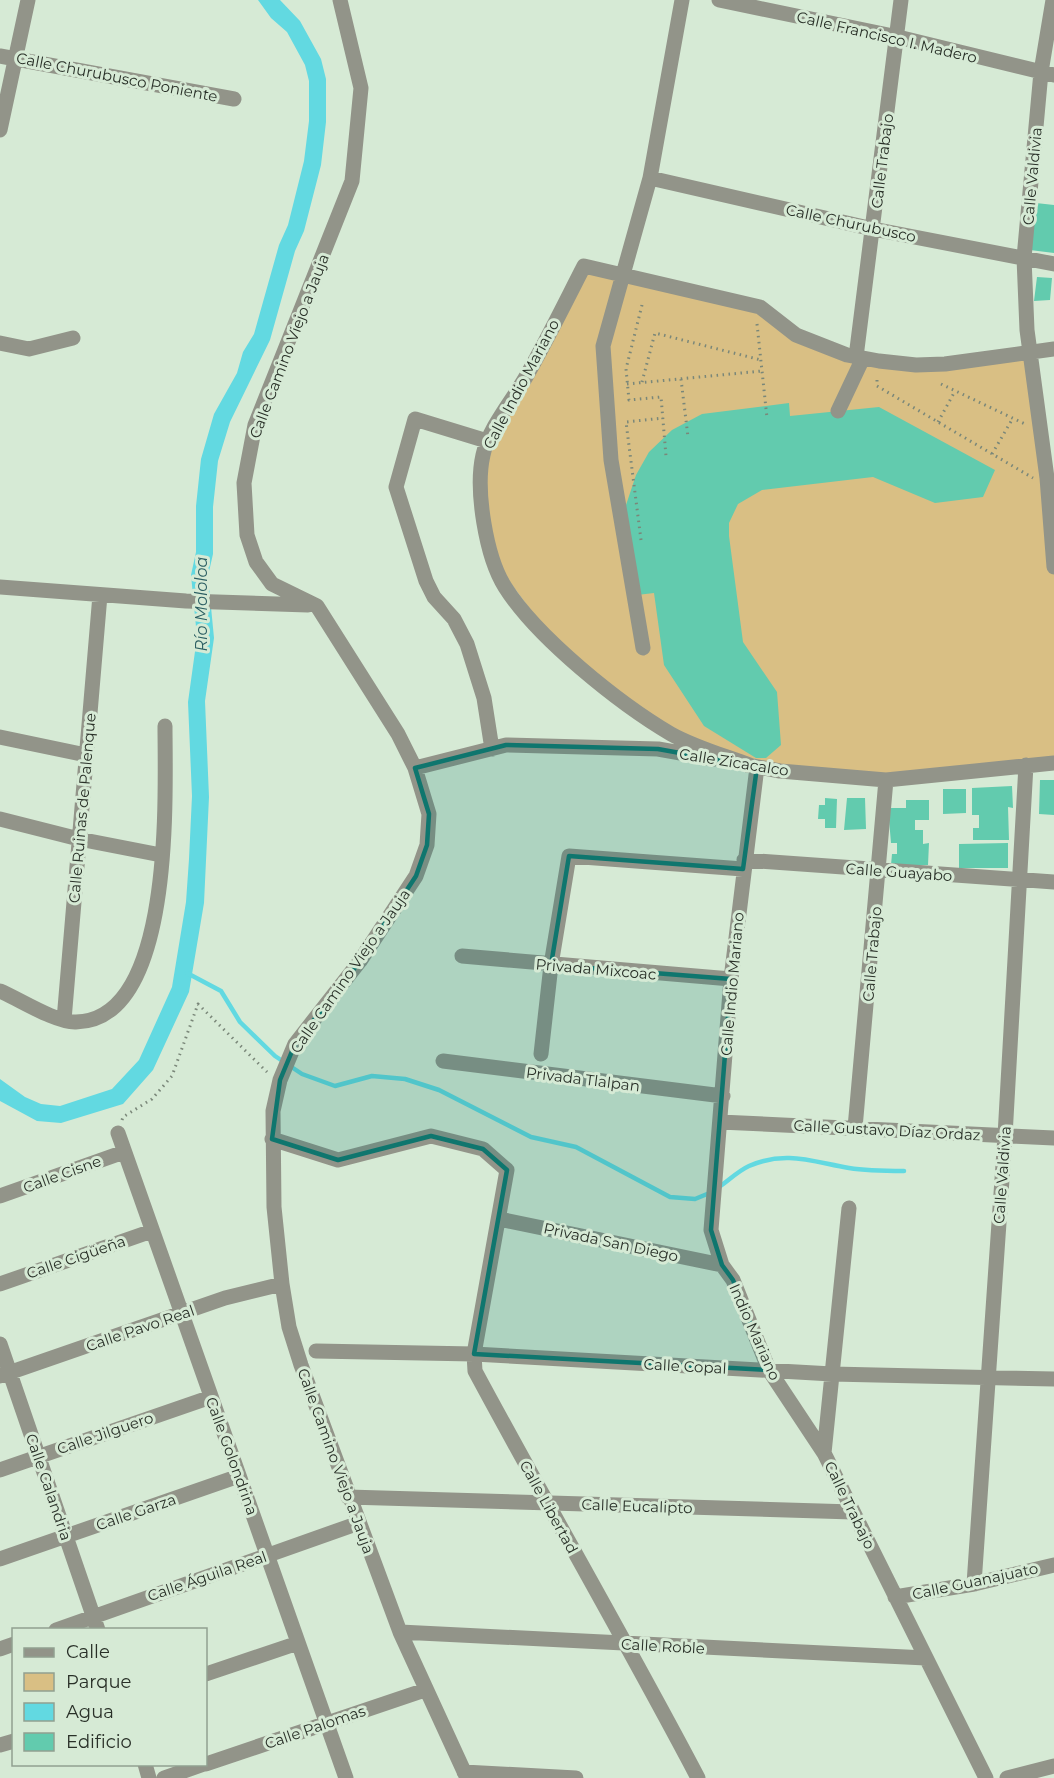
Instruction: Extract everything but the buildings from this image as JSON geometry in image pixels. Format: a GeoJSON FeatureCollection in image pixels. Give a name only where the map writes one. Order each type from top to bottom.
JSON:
{"type":"FeatureCollection","features":[{"type":"Feature","properties":{"kind":"street"},"geometry":{"type":"LineString","coordinates":[[0,130],[8,57],[28,0]]}},
{"type":"Feature","properties":{"kind":"street","name":"Calle Camino Viejo a Jauja"},"geometry":{"type":"LineString","coordinates":[[340,0],[361,88],[352,182],[255,425],[244,483],[247,535],[256,562],[272,585],[317,606],[398,734],[415,768],[429,814],[427,845],[416,876],[360,961],[295,1044],[280,1082],[273,1111],[274,1207],[289,1327],[301,1365],[348,1497],[400,1632],[465,1775]]}},
{"type":"Feature","properties":{"kind":"street"},"geometry":{"type":"LineString","coordinates":[[643,648],[611,460],[603,346],[650,178],[682,0]]}},
{"type":"Feature","properties":{"kind":"street","name":"Calle Francisco I. Madero"},"geometry":{"type":"LineString","coordinates":[[719,0],[1048,73]]}},
{"type":"Feature","properties":{"kind":"street","name":"Calle Trabajo"},"geometry":{"type":"LineString","coordinates":[[838,411],[859,357],[901,0]]}},
{"type":"Feature","properties":{"kind":"street","name":"Calle Valdivia"},"geometry":{"type":"LineString","coordinates":[[1053,0],[1048,73],[1024,258],[1030,352],[1047,478],[1054,567]]}},
{"type":"Feature","properties":{"kind":"street","name":"Calle Churubusco Poniente"},"geometry":{"type":"LineString","coordinates":[[8,57],[234,99]]}},
{"type":"Feature","properties":{"kind":"street","name":"Calle Churubusco"},"geometry":{"type":"LineString","coordinates":[[650,178],[873,230],[1054,264]]}},
{"type":"Feature","properties":{"kind":"street","name":"Calle Indio Mariano"},"geometry":{"type":"LineString","coordinates":[[622,275],[584,266],[527,375],[487,441],[482,457],[481,483],[485,523],[494,559],[504,586],[526,616],[560,650],[645,717],[673,735],[754,766],[731,980],[723,1096],[712,1203]]}},
{"type":"Feature","properties":{"kind":"street"},"geometry":{"type":"LineString","coordinates":[[622,275],[760,307],[801,337],[859,357],[916,365],[1054,349]]}},
{"type":"Feature","properties":{"kind":"street"},"geometry":{"type":"LineString","coordinates":[[801,337],[803,353]]}},
{"type":"Feature","properties":{"kind":"street"},"geometry":{"type":"LineString","coordinates":[[0,343],[29,349],[73,338]]}},
{"type":"Feature","properties":{"kind":"street"},"geometry":{"type":"LineString","coordinates":[[487,441],[415,419],[396,487],[426,581],[434,597],[454,619],[467,644],[484,698],[492,749]]}},
{"type":"Feature","properties":{"kind":"street"},"geometry":{"type":"LineString","coordinates":[[0,586],[186,601],[317,606]]}},
{"type":"Feature","properties":{"kind":"street","name":"Calle Ruinas de Palenque"},"geometry":{"type":"LineString","coordinates":[[64,1020],[100,595]]}},
{"type":"Feature","properties":{"kind":"street"},"geometry":{"type":"LineString","coordinates":[[0,991],[74,1023],[103,1015],[121,1000],[140,971],[153,932],[161,855],[165,811],[165,726]]}},
{"type":"Feature","properties":{"kind":"street"},"geometry":{"type":"LineString","coordinates":[[0,737],[86,755]]}},
{"type":"Feature","properties":{"kind":"street","name":"Calle Zicacalco"},"geometry":{"type":"LineString","coordinates":[[415,768],[506,745],[658,749],[754,766],[886,780],[1054,763]]}},
{"type":"Feature","properties":{"kind":"street","name":"Calle Valdivia"},"geometry":{"type":"LineString","coordinates":[[974,1584],[1005,1136],[1026,765]]}},
{"type":"Feature","properties":{"kind":"street","name":"Calle Trabajo"},"geometry":{"type":"LineString","coordinates":[[855,1128],[886,780]]}},
{"type":"Feature","properties":{"kind":"street"},"geometry":{"type":"LineString","coordinates":[[0,819],[79,839],[161,855]]}},
{"type":"Feature","properties":{"kind":"street","name":"Calle Guayabo"},"geometry":{"type":"LineString","coordinates":[[551,965],[569,856],[879,870],[1054,882]]}},
{"type":"Feature","properties":{"kind":"street","name":"Privada Mixcoac"},"geometry":{"type":"LineString","coordinates":[[462,956],[731,980]]}},
{"type":"Feature","properties":{"kind":"street"},"geometry":{"type":"LineString","coordinates":[[541,1054],[551,965]]}},
{"type":"Feature","properties":{"kind":"street","name":"Privada Tlalpan"},"geometry":{"type":"LineString","coordinates":[[443,1061],[723,1096]]}},
{"type":"Feature","properties":{"kind":"street","name":"Calle Gustavo Díaz Ordaz"},"geometry":{"type":"LineString","coordinates":[[720,1122],[1054,1138]]}},
{"type":"Feature","properties":{"kind":"street","name":"Calle Golondrina"},"geometry":{"type":"LineString","coordinates":[[118,1133],[345,1778]]}},
{"type":"Feature","properties":{"kind":"street","name":"Calle Libertad"},"geometry":{"type":"LineString","coordinates":[[272,1139],[338,1160],[431,1136],[483,1149],[507,1170],[474,1354],[476,1371],[545,1503],[628,1645],[698,1778]]}},
{"type":"Feature","properties":{"kind":"street","name":"Calle Cisne"},"geometry":{"type":"LineString","coordinates":[[0,1196],[124,1152]]}},
{"type":"Feature","properties":{"kind":"street","name":"Indio Mariano"},"geometry":{"type":"LineString","coordinates":[[712,1203],[711,1230],[722,1265],[733,1280],[769,1370],[824,1453]]}},
{"type":"Feature","properties":{"kind":"street","name":"Calle Trabajo"},"geometry":{"type":"LineString","coordinates":[[849,1208],[824,1453],[986,1778]]}},
{"type":"Feature","properties":{"kind":"street","name":"Privada San Diego"},"geometry":{"type":"LineString","coordinates":[[499,1219],[722,1265]]}},
{"type":"Feature","properties":{"kind":"street","name":"Calle Cigüeña"},"geometry":{"type":"LineString","coordinates":[[0,1284],[152,1231]]}},
{"type":"Feature","properties":{"kind":"street","name":"Calle Pavo Real"},"geometry":{"type":"LineString","coordinates":[[5,1375],[182,1314],[282,1284]]}},
{"type":"Feature","properties":{"kind":"street","name":"Calle Calandria"},"geometry":{"type":"LineString","coordinates":[[0,1344],[5,1375],[39,1456],[96,1623]]}},
{"type":"Feature","properties":{"kind":"street","name":"Calle Copal"},"geometry":{"type":"LineString","coordinates":[[316,1351],[474,1354],[832,1374],[1054,1379]]}},
{"type":"Feature","properties":{"kind":"street","name":"Calle Jilguero"},"geometry":{"type":"LineString","coordinates":[[0,1470],[211,1396]]}},
{"type":"Feature","properties":{"kind":"street","name":"Calle Garza"},"geometry":{"type":"LineString","coordinates":[[0,1559],[239,1476]]}},
{"type":"Feature","properties":{"kind":"street","name":"Calle Eucalipto"},"geometry":{"type":"LineString","coordinates":[[348,1497],[853,1512]]}},
{"type":"Feature","properties":{"kind":"street","name":"Calle Águila Real"},"geometry":{"type":"LineString","coordinates":[[63,1628],[96,1623],[267,1555],[358,1523]]}},
{"type":"Feature","properties":{"kind":"street","name":"Calle Guanajuato"},"geometry":{"type":"LineString","coordinates":[[896,1597],[974,1584],[1054,1565]]}},
{"type":"Feature","properties":{"kind":"street","name":"Calle Roble"},"geometry":{"type":"LineString","coordinates":[[400,1632],[926,1658]]}},
{"type":"Feature","properties":{"kind":"street"},"geometry":{"type":"LineString","coordinates":[[207,1674],[298,1643]]}},
{"type":"Feature","properties":{"kind":"street","name":"Calle Palomas"},"geometry":{"type":"LineString","coordinates":[[207,1763],[425,1690]]}},
{"type":"Feature","properties":{"kind":"street","name":"Calle Palomas"},"geometry":{"type":"LineString","coordinates":[[164,1778],[199,1766]]}},
{"type":"Feature","properties":{"kind":"street"},"geometry":{"type":"LineString","coordinates":[[1007,1778],[1054,1766]]}},
{"type":"Feature","properties":{"kind":"street"},"geometry":{"type":"LineString","coordinates":[[465,1775],[576,1778]]}},
{"type":"Feature","properties":{"kind":"path"},"geometry":{"type":"LineString","coordinates":[[642,305],[626,369],[629,400],[661,397],[666,456]]}},
{"type":"Feature","properties":{"kind":"path"},"geometry":{"type":"LineString","coordinates":[[757,323],[767,418]]}},
{"type":"Feature","properties":{"kind":"path"},"geometry":{"type":"LineString","coordinates":[[642,382],[655,333],[761,360]]}},
{"type":"Feature","properties":{"kind":"path"},"geometry":{"type":"LineString","coordinates":[[627,384],[762,371]]}},
{"type":"Feature","properties":{"kind":"path"},"geometry":{"type":"LineString","coordinates":[[681,379],[688,436]]}},
{"type":"Feature","properties":{"kind":"path"},"geometry":{"type":"LineString","coordinates":[[877,380],[878,386],[992,454],[1036,479],[1047,478]]}},
{"type":"Feature","properties":{"kind":"path"},"geometry":{"type":"LineString","coordinates":[[941,384],[1041,431]]}},
{"type":"Feature","properties":{"kind":"path"},"geometry":{"type":"LineString","coordinates":[[938,422],[955,391]]}},
{"type":"Feature","properties":{"kind":"path"},"geometry":{"type":"LineString","coordinates":[[642,548],[626,422],[663,418]]}},
{"type":"Feature","properties":{"kind":"path"},"geometry":{"type":"LineString","coordinates":[[992,454],[1014,418]]}},
{"type":"Feature","properties":{"kind":"path"},"geometry":{"type":"LineString","coordinates":[[118,1133],[123,1117],[152,1099],[172,1076],[198,1004],[280,1082]]}},
{"type":"Feature","properties":{"kind":"highlighted area"},"geometry":{"type":"Polygon","coordinates":[[[506,745],[658,749],[757,767],[743,869],[569,856],[551,965],[731,979],[711,1230],[722,1265],[733,1280],[769,1370],[474,1354],[507,1170],[483,1149],[431,1136],[338,1160],[272,1139],[280,1080],[295,1044],[360,961],[416,876],[427,845],[429,814],[415,768],[506,745]]]}},
{"type":"Feature","properties":{"kind":"green space"},"geometry":{"type":"Polygon","coordinates":[[[584,266],[760,307],[796,335],[879,361],[1030,352],[1054,567],[1054,763],[886,780],[780,771],[673,735],[560,650],[493,559],[482,457],[584,266]]]}},
{"type":"Feature","properties":{"kind":"water","name":"Río Mololoa"},"geometry":{"type":"Polygon","coordinates":[[[258,0],[280,0],[300,21],[321,59],[326,79],[326,122],[321,165],[304,231],[295,251],[270,340],[230,422],[218,461],[213,507],[213,554],[208,576],[214,638],[205,701],[209,797],[204,903],[189,992],[153,1070],[123,1104],[61,1123],[37,1121],[0,1101],[0,1079],[25,1097],[41,1104],[60,1106],[112,1089],[139,1060],[172,987],[186,902],[189,859],[192,796],[188,702],[197,637],[191,575],[196,552],[196,506],[201,459],[214,414],[237,373],[243,352],[254,334],[279,245],[288,225],[304,161],[309,121],[309,81],[305,65],[287,32],[271,18],[258,0]]]}},
{"type":"Feature","properties":{"kind":"waterway"},"geometry":{"type":"LineString","coordinates":[[187,973],[221,991],[240,1022],[275,1056],[302,1074],[335,1086],[372,1076],[405,1079],[439,1090],[531,1137],[576,1147],[670,1197],[695,1199],[712,1192]]}},
{"type":"Feature","properties":{"kind":"waterway"},"geometry":{"type":"LineString","coordinates":[[719,1187],[749,1166],[775,1159],[799,1159],[863,1170],[904,1171]]}}]}
